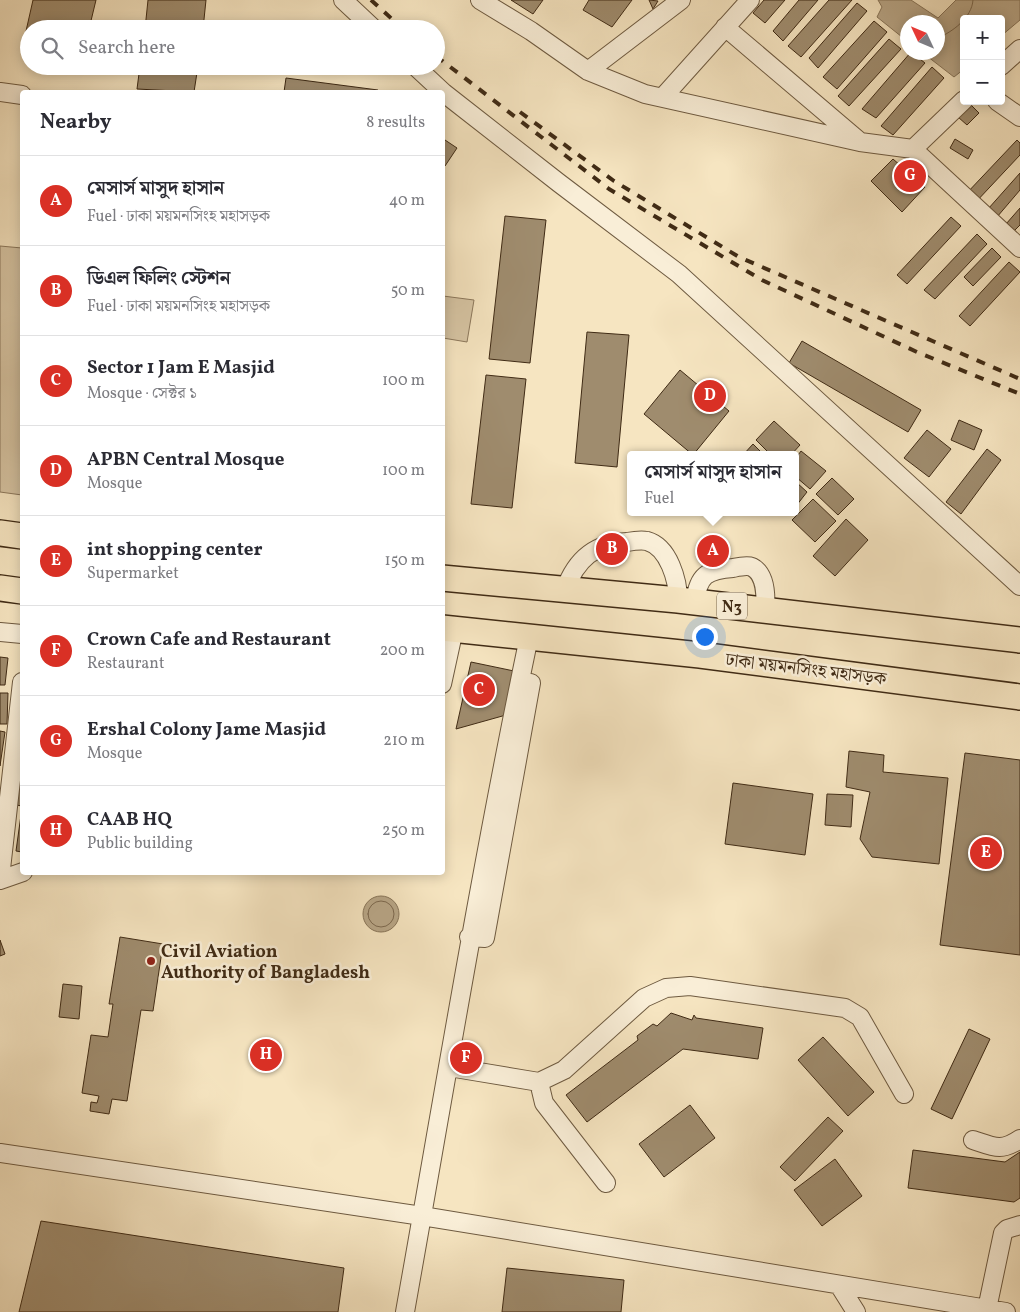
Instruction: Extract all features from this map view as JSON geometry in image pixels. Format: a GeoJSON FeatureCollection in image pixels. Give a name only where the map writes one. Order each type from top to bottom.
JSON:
{"type":"FeatureCollection","features":[{"type":"Feature","properties":{"kind":"highway"},"geometry":{"type":"LineString","coordinates":[[0,533],[20,536]]}},
{"type":"Feature","properties":{"kind":"highway","name":"N3"},"geometry":{"type":"LineString","coordinates":[[445,578],[687,601],[1018,639]]}},
{"type":"Feature","properties":{"kind":"highway"},"geometry":{"type":"LineString","coordinates":[[0,588],[20,591]]}},
{"type":"Feature","properties":{"kind":"highway","name":"ঢাকা ময়মনসিংহ মহাসড়ক"},"geometry":{"type":"LineString","coordinates":[[448,628],[709,656],[1020,697]]}},
{"type":"Feature","properties":{"kind":"street"},"geometry":{"type":"LineString","coordinates":[[343,0],[364,20]]}},
{"type":"Feature","properties":{"kind":"street"},"geometry":{"type":"LineString","coordinates":[[480,0],[531,31],[588,70],[645,94],[860,142],[912,148],[1020,248]]}},
{"type":"Feature","properties":{"kind":"street"},"geometry":{"type":"LineString","coordinates":[[588,70],[681,0]]}},
{"type":"Feature","properties":{"kind":"street"},"geometry":{"type":"LineString","coordinates":[[663,97],[750,0]]}},
{"type":"Feature","properties":{"kind":"street"},"geometry":{"type":"LineString","coordinates":[[725,27],[860,142]]}},
{"type":"Feature","properties":{"kind":"street"},"geometry":{"type":"LineString","coordinates":[[1005,63],[1020,50]]}},
{"type":"Feature","properties":{"kind":"street"},"geometry":{"type":"LineString","coordinates":[[425,75],[441,90]]}},
{"type":"Feature","properties":{"kind":"street"},"geometry":{"type":"LineString","coordinates":[[0,92],[20,95]]}},
{"type":"Feature","properties":{"kind":"street"},"geometry":{"type":"LineString","coordinates":[[445,94],[558,183],[679,274],[1020,586]]}},
{"type":"Feature","properties":{"kind":"street"},"geometry":{"type":"LineString","coordinates":[[912,148],[960,104]]}},
{"type":"Feature","properties":{"kind":"street"},"geometry":{"type":"LineString","coordinates":[[1004,105],[1020,117]]}},
{"type":"Feature","properties":{"kind":"street"},"geometry":{"type":"LineString","coordinates":[[565,590],[570,576],[589,554],[600,546],[610,542],[646,541],[657,546],[667,559],[678,586],[687,601],[704,576],[713,570],[748,566],[759,573],[766,594],[765,610]]}},
{"type":"Feature","properties":{"kind":"street"},"geometry":{"type":"LineString","coordinates":[[445,660],[448,628]]}},
{"type":"Feature","properties":{"kind":"street"},"geometry":{"type":"LineString","coordinates":[[0,632],[20,634]]}},
{"type":"Feature","properties":{"kind":"street"},"geometry":{"type":"LineString","coordinates":[[405,1312],[449,1067],[469,937],[485,938],[534,638]]}},
{"type":"Feature","properties":{"kind":"street"},"geometry":{"type":"LineString","coordinates":[[20,700],[0,879],[20,873]]}},
{"type":"Feature","properties":{"kind":"street"},"geometry":{"type":"LineString","coordinates":[[449,1067],[539,1082],[564,1070],[644,998],[666,988],[690,986],[845,1008],[860,1017],[904,1094]]}},
{"type":"Feature","properties":{"kind":"street"},"geometry":{"type":"LineString","coordinates":[[539,1082],[544,1103],[606,1183]]}},
{"type":"Feature","properties":{"kind":"street"},"geometry":{"type":"LineString","coordinates":[[974,1140],[1000,1148],[1010,1146],[1020,1139]]}},
{"type":"Feature","properties":{"kind":"street"},"geometry":{"type":"LineString","coordinates":[[0,1153],[422,1216],[1006,1312]]}},
{"type":"Feature","properties":{"kind":"street"},"geometry":{"type":"LineString","coordinates":[[987,1309],[1003,1233],[1007,1229],[1020,1225]]}},
{"type":"Feature","properties":{"kind":"street"},"geometry":{"type":"LineString","coordinates":[[840,1285],[856,1312]]}},
{"type":"Feature","properties":{"kind":"shaded area"},"geometry":{"type":"Polygon","coordinates":[[[0,246],[20,248],[20,495],[0,492],[0,246]]]}},
{"type":"Feature","properties":{"kind":"shaded area"},"geometry":{"type":"Polygon","coordinates":[[[445,296],[474,300],[467,342],[445,338],[445,296]]]}},
{"type":"Feature","properties":{"kind":"water"},"geometry":{"type":"Polygon","coordinates":[[[878,0],[911,0],[934,15],[900,15],[900,35],[877,17],[882,7],[878,0]]]}},
{"type":"Feature","properties":{"kind":"water"},"geometry":{"type":"Polygon","coordinates":[[[956,0],[1020,0],[1020,20],[1005,33],[1005,15],[960,15],[960,72],[954,77],[932,60],[945,60],[945,15],[941,15],[956,0]]]}},
{"type":"Feature","properties":{"kind":"water"},"geometry":{"type":"Polygon","coordinates":[[[381,896],[388,897],[394,901],[398,907],[398,921],[394,927],[388,931],[381,932],[374,931],[368,927],[364,921],[363,914],[364,907],[368,901],[374,897],[381,896]]]}},
{"type":"Feature","properties":{"kind":"building"},"geometry":{"type":"Polygon","coordinates":[[[33,0],[96,0],[91,20],[28,20],[33,0]]]}},
{"type":"Feature","properties":{"kind":"building"},"geometry":{"type":"Polygon","coordinates":[[[148,0],[206,0],[204,20],[146,20],[148,0]]]}},
{"type":"Feature","properties":{"kind":"building"},"geometry":{"type":"Polygon","coordinates":[[[511,0],[543,0],[533,14],[511,0]]]}},
{"type":"Feature","properties":{"kind":"building"},"geometry":{"type":"Polygon","coordinates":[[[589,0],[632,0],[612,27],[583,10],[589,0]]]}},
{"type":"Feature","properties":{"kind":"building"},"geometry":{"type":"Polygon","coordinates":[[[649,0],[658,1],[653,9],[649,0]]]}},
{"type":"Feature","properties":{"kind":"building"},"geometry":{"type":"Polygon","coordinates":[[[764,0],[785,0],[765,23],[753,13],[764,0]]]}},
{"type":"Feature","properties":{"kind":"building"},"geometry":{"type":"Polygon","coordinates":[[[799,0],[818,0],[783,41],[773,31],[799,0]]]}},
{"type":"Feature","properties":{"kind":"building"},"geometry":{"type":"Polygon","coordinates":[[[829,0],[852,0],[801,57],[788,46],[829,0]]]}},
{"type":"Feature","properties":{"kind":"building"},"geometry":{"type":"Polygon","coordinates":[[[857,3],[867,11],[818,68],[809,58],[857,3]]]}},
{"type":"Feature","properties":{"kind":"building"},"geometry":{"type":"Polygon","coordinates":[[[874,21],[887,32],[837,89],[823,77],[874,21]]]}},
{"type":"Feature","properties":{"kind":"building"},"geometry":{"type":"Polygon","coordinates":[[[889,39],[900,48],[849,106],[838,96],[889,39]]]}},
{"type":"Feature","properties":{"kind":"building"},"geometry":{"type":"Polygon","coordinates":[[[904,60],[921,60],[925,63],[876,118],[862,109],[904,60]]]}},
{"type":"Feature","properties":{"kind":"building"},"geometry":{"type":"Polygon","coordinates":[[[932,67],[944,78],[893,135],[881,126],[932,67]]]}},
{"type":"Feature","properties":{"kind":"building"},"geometry":{"type":"Polygon","coordinates":[[[139,75],[197,75],[194,90],[137,89],[139,75]]]}},
{"type":"Feature","properties":{"kind":"building"},"geometry":{"type":"Polygon","coordinates":[[[286,78],[378,90],[284,90],[286,78]]]}},
{"type":"Feature","properties":{"kind":"building"},"geometry":{"type":"Polygon","coordinates":[[[971,105],[979,113],[967,125],[958,117],[971,105]]]}},
{"type":"Feature","properties":{"kind":"building"},"geometry":{"type":"Polygon","coordinates":[[[955,139],[973,150],[968,159],[950,148],[955,139]]]}},
{"type":"Feature","properties":{"kind":"building"},"geometry":{"type":"Polygon","coordinates":[[[445,140],[457,148],[445,166],[445,140]]]}},
{"type":"Feature","properties":{"kind":"building"},"geometry":{"type":"Polygon","coordinates":[[[1017,140],[1020,143],[1020,155],[974,204],[965,195],[1017,140]]]}},
{"type":"Feature","properties":{"kind":"building"},"geometry":{"type":"Polygon","coordinates":[[[893,159],[925,187],[902,212],[871,181],[893,159]]]}},
{"type":"Feature","properties":{"kind":"building"},"geometry":{"type":"Polygon","coordinates":[[[1020,173],[1020,190],[997,217],[988,209],[1020,173]]]}},
{"type":"Feature","properties":{"kind":"building"},"geometry":{"type":"Polygon","coordinates":[[[1020,208],[1020,225],[1014,231],[1006,224],[1020,208]]]}},
{"type":"Feature","properties":{"kind":"building"},"geometry":{"type":"Polygon","coordinates":[[[505,216],[546,220],[530,363],[489,359],[505,216]]]}},
{"type":"Feature","properties":{"kind":"building"},"geometry":{"type":"Polygon","coordinates":[[[951,217],[961,226],[907,284],[897,275],[951,217]]]}},
{"type":"Feature","properties":{"kind":"building"},"geometry":{"type":"Polygon","coordinates":[[[977,234],[987,244],[935,299],[924,290],[977,234]]]}},
{"type":"Feature","properties":{"kind":"building"},"geometry":{"type":"Polygon","coordinates":[[[992,248],[1001,257],[973,286],[964,277],[992,248]]]}},
{"type":"Feature","properties":{"kind":"building"},"geometry":{"type":"Polygon","coordinates":[[[1009,262],[1020,272],[970,326],[959,316],[1009,262]]]}},
{"type":"Feature","properties":{"kind":"building"},"geometry":{"type":"Polygon","coordinates":[[[587,332],[629,335],[617,467],[575,463],[587,332]]]}},
{"type":"Feature","properties":{"kind":"building"},"geometry":{"type":"Polygon","coordinates":[[[802,341],[921,410],[908,432],[789,363],[802,341]]]}},
{"type":"Feature","properties":{"kind":"building"},"geometry":{"type":"Polygon","coordinates":[[[680,370],[729,411],[696,451],[688,451],[644,414],[680,370]]]}},
{"type":"Feature","properties":{"kind":"building"},"geometry":{"type":"Polygon","coordinates":[[[486,375],[526,379],[512,508],[471,504],[486,375]]]}},
{"type":"Feature","properties":{"kind":"building"},"geometry":{"type":"Polygon","coordinates":[[[959,420],[982,430],[974,450],[951,440],[959,420]]]}},
{"type":"Feature","properties":{"kind":"building"},"geometry":{"type":"Polygon","coordinates":[[[774,421],[800,445],[795,451],[767,451],[756,440],[774,421]]]}},
{"type":"Feature","properties":{"kind":"building"},"geometry":{"type":"Polygon","coordinates":[[[927,430],[951,449],[929,477],[904,458],[927,430]]]}},
{"type":"Feature","properties":{"kind":"building"},"geometry":{"type":"Polygon","coordinates":[[[753,444],[760,451],[747,451],[753,444]]]}},
{"type":"Feature","properties":{"kind":"building"},"geometry":{"type":"Polygon","coordinates":[[[987,449],[1001,460],[961,514],[946,502],[987,449]]]}},
{"type":"Feature","properties":{"kind":"building"},"geometry":{"type":"Polygon","coordinates":[[[801,451],[826,471],[810,489],[799,480],[799,454],[801,451]]]}},
{"type":"Feature","properties":{"kind":"building"},"geometry":{"type":"Polygon","coordinates":[[[832,478],[854,499],[838,515],[816,494],[832,478]]]}},
{"type":"Feature","properties":{"kind":"building"},"geometry":{"type":"Polygon","coordinates":[[[799,485],[807,492],[799,502],[799,485]]]}},
{"type":"Feature","properties":{"kind":"building"},"geometry":{"type":"Polygon","coordinates":[[[813,499],[836,521],[815,542],[792,520],[799,516],[799,513],[813,499]]]}},
{"type":"Feature","properties":{"kind":"building"},"geometry":{"type":"Polygon","coordinates":[[[846,519],[868,540],[835,576],[813,556],[846,519]]]}},
{"type":"Feature","properties":{"kind":"building"},"geometry":{"type":"Polygon","coordinates":[[[0,657],[8,658],[5,685],[0,685],[0,657]]]}},
{"type":"Feature","properties":{"kind":"building"},"geometry":{"type":"Polygon","coordinates":[[[471,662],[514,671],[506,715],[456,729],[471,662]]]}},
{"type":"Feature","properties":{"kind":"building"},"geometry":{"type":"Polygon","coordinates":[[[0,693],[8,693],[7,724],[0,724],[0,693]]]}},
{"type":"Feature","properties":{"kind":"building"},"geometry":{"type":"Polygon","coordinates":[[[0,731],[5,732],[0,766],[0,731]]]}},
{"type":"Feature","properties":{"kind":"building"},"geometry":{"type":"Polygon","coordinates":[[[849,751],[884,755],[883,772],[948,778],[939,864],[872,857],[860,839],[870,792],[846,787],[849,751]]]}},
{"type":"Feature","properties":{"kind":"building"},"geometry":{"type":"Polygon","coordinates":[[[965,753],[1020,760],[1020,955],[940,945],[965,753]]]}},
{"type":"Feature","properties":{"kind":"building"},"geometry":{"type":"Polygon","coordinates":[[[20,779],[20,806],[16,805],[20,779]]]}},
{"type":"Feature","properties":{"kind":"building"},"geometry":{"type":"Polygon","coordinates":[[[733,783],[813,794],[805,855],[725,844],[733,783]]]}},
{"type":"Feature","properties":{"kind":"building"},"geometry":{"type":"Polygon","coordinates":[[[827,794],[853,795],[851,827],[825,825],[827,794]]]}},
{"type":"Feature","properties":{"kind":"building"},"geometry":{"type":"Polygon","coordinates":[[[20,822],[20,852],[16,851],[20,822]]]}},
{"type":"Feature","properties":{"kind":"building"},"geometry":{"type":"Polygon","coordinates":[[[120,937],[163,944],[153,1011],[141,1010],[127,1101],[112,1099],[109,1114],[90,1111],[91,1102],[97,1103],[99,1096],[82,1093],[91,1035],[108,1037],[113,1004],[109,1004],[120,937]]]}},
{"type":"Feature","properties":{"kind":"building"},"geometry":{"type":"Polygon","coordinates":[[[0,940],[5,954],[0,956],[0,940]]]}},
{"type":"Feature","properties":{"kind":"building"},"geometry":{"type":"Polygon","coordinates":[[[63,984],[82,986],[79,1019],[59,1017],[63,984]]]}},
{"type":"Feature","properties":{"kind":"building"},"geometry":{"type":"Polygon","coordinates":[[[671,1013],[692,1020],[694,1015],[696,1018],[763,1028],[758,1059],[683,1049],[587,1122],[566,1095],[638,1040],[637,1036],[653,1024],[657,1026],[671,1013]]]}},
{"type":"Feature","properties":{"kind":"building"},"geometry":{"type":"Polygon","coordinates":[[[969,1029],[990,1039],[952,1119],[931,1109],[969,1029]]]}},
{"type":"Feature","properties":{"kind":"building"},"geometry":{"type":"Polygon","coordinates":[[[823,1037],[874,1092],[848,1116],[798,1060],[823,1037]]]}},
{"type":"Feature","properties":{"kind":"building"},"geometry":{"type":"Polygon","coordinates":[[[690,1105],[715,1138],[664,1177],[639,1144],[690,1105]]]}},
{"type":"Feature","properties":{"kind":"building"},"geometry":{"type":"Polygon","coordinates":[[[828,1117],[843,1131],[795,1181],[780,1167],[828,1117]]]}},
{"type":"Feature","properties":{"kind":"building"},"geometry":{"type":"Polygon","coordinates":[[[913,1150],[1005,1162],[1020,1152],[1020,1198],[1014,1202],[908,1188],[913,1150]]]}},
{"type":"Feature","properties":{"kind":"building"},"geometry":{"type":"Polygon","coordinates":[[[835,1159],[862,1196],[822,1226],[794,1190],[835,1159]]]}},
{"type":"Feature","properties":{"kind":"building"},"geometry":{"type":"Polygon","coordinates":[[[41,1221],[344,1268],[338,1312],[19,1312],[41,1221]]]}},
{"type":"Feature","properties":{"kind":"building"},"geometry":{"type":"Polygon","coordinates":[[[507,1268],[624,1280],[621,1312],[502,1312],[507,1268]]]}},
{"type":"Feature","properties":{"kind":"railway"},"geometry":{"type":"LineString","coordinates":[[371,0],[393,20]]}},
{"type":"Feature","properties":{"kind":"railway"},"geometry":{"type":"LineString","coordinates":[[445,63],[609,189],[762,280],[917,352],[1020,394]]}},
{"type":"Feature","properties":{"kind":"railway"},"geometry":{"type":"LineString","coordinates":[[520,112],[614,181],[739,257],[1020,379]]}},
{"type":"Feature","properties":{"kind":"place","name":"Ershal Colony Jame Masjid"},"geometry":{"type":"Point","coordinates":[910,176]}},
{"type":"Feature","properties":{"kind":"place","name":"APBN Central Mosque"},"geometry":{"type":"Point","coordinates":[710,396]}},
{"type":"Feature","properties":{"kind":"place","name":"ডিএল ফিলিং স্টেশন"},"geometry":{"type":"Point","coordinates":[612,549]}},
{"type":"Feature","properties":{"kind":"place","name":"মেসার্স মাসুদ হাসান"},"geometry":{"type":"Point","coordinates":[713,551]}},
{"type":"Feature","properties":{"kind":"place","name":"Sector 1 Jam E Masjid"},"geometry":{"type":"Point","coordinates":[479,690]}},
{"type":"Feature","properties":{"kind":"place","name":"int shopping center"},"geometry":{"type":"Point","coordinates":[986,853]}},
{"type":"Feature","properties":{"kind":"place","name":"Civil Aviation Authority of Bangladesh"},"geometry":{"type":"Point","coordinates":[151,961]}},
{"type":"Feature","properties":{"kind":"place","name":"CAAB HQ"},"geometry":{"type":"Point","coordinates":[266,1055]}},
{"type":"Feature","properties":{"kind":"place","name":"Crown Cafe and Restaurant"},"geometry":{"type":"Point","coordinates":[466,1058]}}]}
